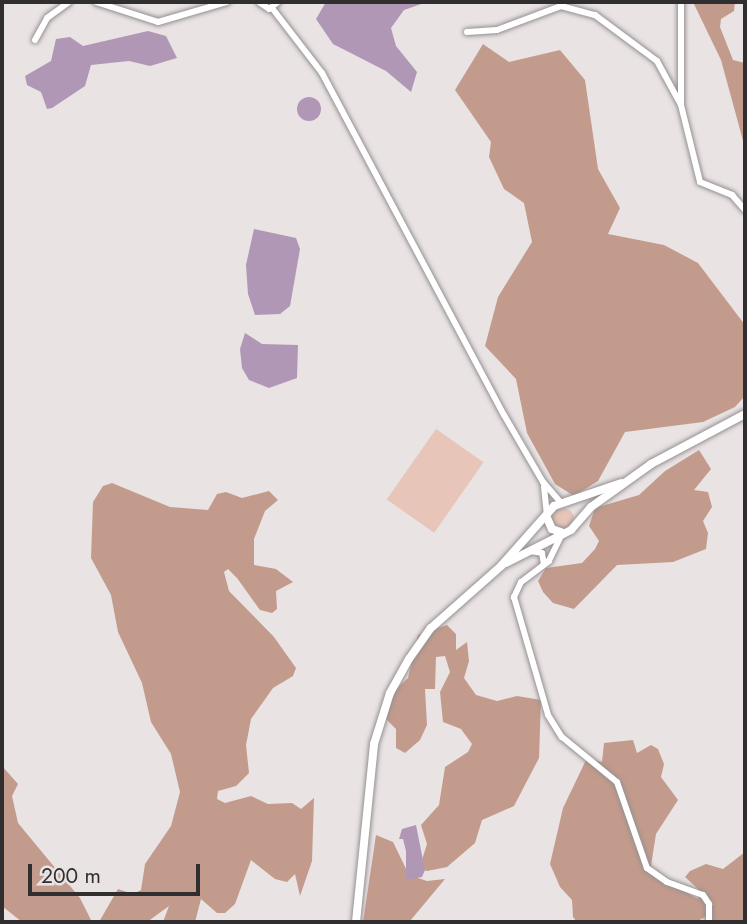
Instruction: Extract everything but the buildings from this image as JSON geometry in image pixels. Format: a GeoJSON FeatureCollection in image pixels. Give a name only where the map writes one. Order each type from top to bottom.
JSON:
{"type":"FeatureCollection","features":[{"type":"Feature","properties":{"kind":"main road"},"geometry":{"type":"LineString","coordinates":[[356,922],[374,744],[390,693],[431,628],[501,566],[547,518],[550,509],[621,483],[745,414]]}},
{"type":"Feature","properties":{"kind":"main road"},"geometry":{"type":"LineString","coordinates":[[501,566],[563,533],[621,483]]}},
{"type":"Feature","properties":{"kind":"main road"},"geometry":{"type":"LineString","coordinates":[[565,504],[576,514],[576,524]]}},
{"type":"Feature","properties":{"kind":"main road"},"geometry":{"type":"LineString","coordinates":[[547,518],[552,529],[563,533]]}},
{"type":"Feature","properties":{"kind":"street"},"geometry":{"type":"LineString","coordinates":[[35,40],[47,18],[69,2]]}},
{"type":"Feature","properties":{"kind":"street"},"geometry":{"type":"LineString","coordinates":[[96,2],[163,22],[227,2]]}},
{"type":"Feature","properties":{"kind":"street"},"geometry":{"type":"LineString","coordinates":[[260,2],[272,8],[323,73],[542,482],[565,504]]}},
{"type":"Feature","properties":{"kind":"street"},"geometry":{"type":"LineString","coordinates":[[272,8],[278,2]]}},
{"type":"Feature","properties":{"kind":"street"},"geometry":{"type":"LineString","coordinates":[[681,2],[681,105],[700,182],[733,195],[745,210]]}},
{"type":"Feature","properties":{"kind":"street"},"geometry":{"type":"LineString","coordinates":[[467,32],[498,30],[552,9],[573,8],[595,15],[657,61],[681,105]]}},
{"type":"Feature","properties":{"kind":"street"},"geometry":{"type":"LineString","coordinates":[[542,482],[547,518]]}},
{"type":"Feature","properties":{"kind":"street"},"geometry":{"type":"LineString","coordinates":[[563,533],[544,566],[521,582],[514,597],[552,722],[569,744],[617,782],[647,868],[667,882],[704,895],[709,904],[709,922]]}},
{"type":"Feature","properties":{"kind":"street"},"geometry":{"type":"LineString","coordinates":[[530,551],[544,555],[544,566]]}},
{"type":"Feature","properties":{"kind":"shaded area"},"geometry":{"type":"Polygon","coordinates":[[[326,2],[427,2],[404,10],[391,28],[396,46],[417,72],[411,92],[386,71],[333,44],[316,19],[326,2]]]}},
{"type":"Feature","properties":{"kind":"shaded area"},"geometry":{"type":"Polygon","coordinates":[[[693,2],[735,2],[734,11],[721,19],[720,27],[733,60],[745,63],[745,148],[721,60],[693,2]]]}},
{"type":"Feature","properties":{"kind":"shaded area"},"geometry":{"type":"Polygon","coordinates":[[[148,31],[166,36],[177,58],[150,66],[129,61],[91,65],[85,86],[47,109],[41,92],[27,85],[25,76],[51,61],[56,39],[70,37],[83,46],[148,31]]]}},
{"type":"Feature","properties":{"kind":"shaded area"},"geometry":{"type":"Polygon","coordinates":[[[483,44],[509,62],[560,50],[585,80],[598,169],[620,208],[608,234],[664,245],[698,263],[745,325],[745,396],[735,407],[703,422],[625,432],[598,481],[574,496],[555,484],[527,433],[516,379],[485,346],[498,297],[532,242],[524,203],[504,189],[489,157],[491,142],[455,90],[483,44]]]}},
{"type":"Feature","properties":{"kind":"shaded area"},"geometry":{"type":"Polygon","coordinates":[[[309,97],[320,104],[321,109],[314,120],[309,121],[298,114],[297,109],[304,98],[309,97]]]}},
{"type":"Feature","properties":{"kind":"shaded area"},"geometry":{"type":"Polygon","coordinates":[[[254,229],[296,238],[300,249],[290,306],[280,314],[255,315],[248,294],[246,265],[254,229]]]}},
{"type":"Feature","properties":{"kind":"shaded area"},"geometry":{"type":"Polygon","coordinates":[[[245,333],[262,344],[298,345],[297,378],[269,388],[249,380],[242,368],[240,349],[245,333]]]}},
{"type":"Feature","properties":{"kind":"shaded area"},"geometry":{"type":"Polygon","coordinates":[[[436,429],[484,462],[434,533],[387,499],[436,429]]]}},
{"type":"Feature","properties":{"kind":"shaded area"},"geometry":{"type":"Polygon","coordinates":[[[699,450],[711,469],[694,490],[708,492],[712,507],[703,521],[708,533],[706,549],[673,562],[617,565],[574,609],[553,603],[538,581],[546,568],[582,563],[595,549],[599,541],[589,526],[595,508],[639,495],[665,471],[699,450]]]}},
{"type":"Feature","properties":{"kind":"shaded area"},"geometry":{"type":"Polygon","coordinates":[[[112,483],[170,507],[208,510],[217,494],[226,492],[242,498],[269,491],[278,500],[265,511],[254,539],[254,565],[276,569],[293,582],[276,591],[277,609],[272,613],[260,610],[237,578],[228,569],[224,572],[229,591],[274,637],[296,668],[293,676],[273,688],[251,719],[246,745],[249,773],[236,786],[218,791],[217,799],[225,803],[251,796],[268,804],[292,803],[301,809],[314,798],[312,861],[300,896],[295,874],[287,882],[275,879],[251,860],[235,904],[225,913],[217,913],[201,899],[195,922],[163,922],[169,906],[147,922],[99,922],[118,889],[133,894],[141,890],[145,864],[171,826],[180,792],[171,754],[151,722],[142,683],[118,632],[111,595],[91,558],[93,502],[103,486],[112,483]]]}},
{"type":"Feature","properties":{"kind":"shaded area"},"geometry":{"type":"Polygon","coordinates":[[[563,508],[571,511],[574,519],[571,527],[563,530],[555,527],[552,519],[555,511],[563,508]]]}},
{"type":"Feature","properties":{"kind":"shaded area"},"geometry":{"type":"Polygon","coordinates":[[[447,625],[456,634],[456,650],[467,642],[469,661],[464,678],[476,695],[497,701],[517,696],[541,700],[539,758],[514,806],[482,820],[475,843],[447,867],[427,871],[419,869],[427,844],[421,825],[439,805],[445,767],[468,752],[472,744],[461,729],[443,722],[440,692],[450,672],[445,656],[436,657],[435,689],[425,689],[427,725],[420,740],[405,753],[396,748],[396,729],[386,719],[395,690],[408,678],[418,635],[447,625]]]}},
{"type":"Feature","properties":{"kind":"shaded area"},"geometry":{"type":"Polygon","coordinates":[[[633,740],[637,753],[651,745],[658,749],[664,764],[661,777],[678,800],[656,834],[650,872],[698,899],[698,889],[685,877],[690,871],[706,864],[723,869],[745,852],[745,922],[707,922],[705,917],[696,922],[577,922],[573,917],[572,900],[560,887],[550,864],[563,808],[587,758],[602,762],[604,743],[633,740]]]}},
{"type":"Feature","properties":{"kind":"shaded area"},"geometry":{"type":"Polygon","coordinates":[[[2,766],[18,784],[12,796],[18,823],[80,898],[92,922],[22,922],[2,906],[2,766]]]}},
{"type":"Feature","properties":{"kind":"shaded area"},"geometry":{"type":"Polygon","coordinates":[[[416,825],[425,870],[422,877],[406,880],[406,851],[403,839],[399,839],[402,829],[416,825]]]}},
{"type":"Feature","properties":{"kind":"shaded area"},"geometry":{"type":"Polygon","coordinates":[[[376,835],[393,842],[409,875],[427,881],[445,879],[410,921],[363,922],[376,835]]]}}]}
